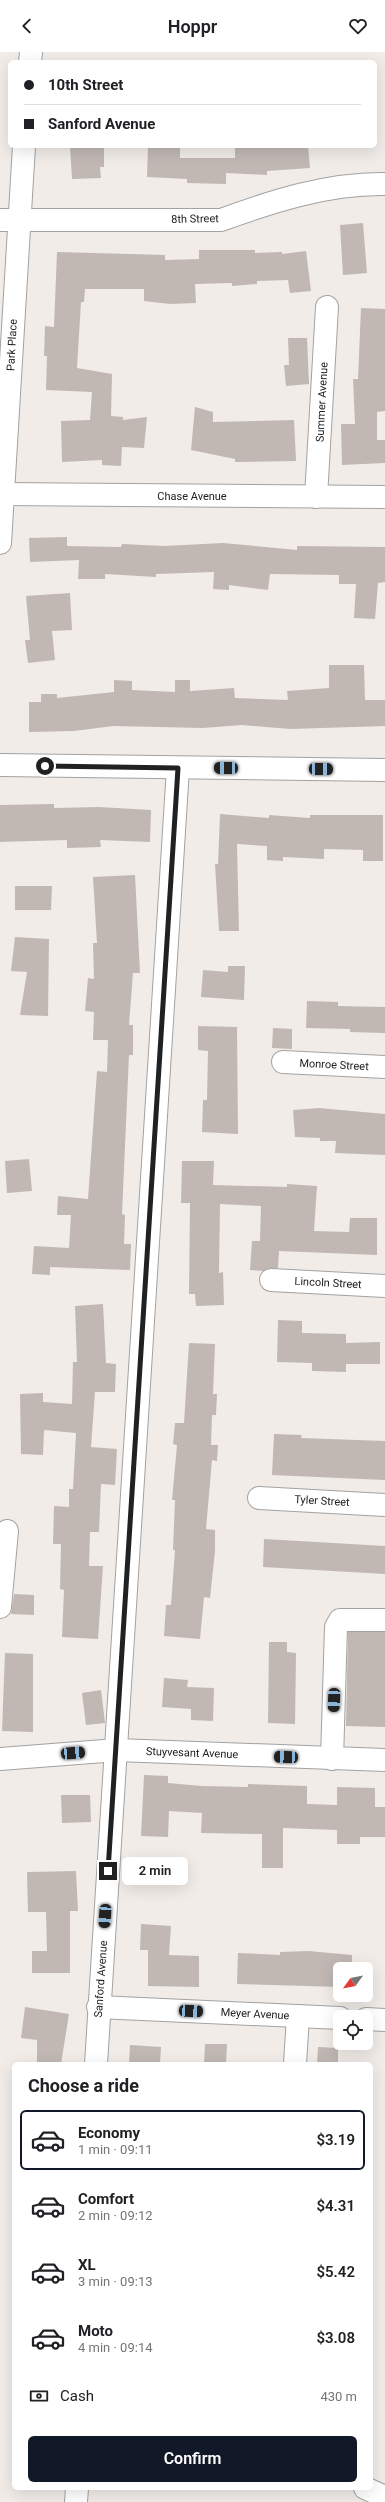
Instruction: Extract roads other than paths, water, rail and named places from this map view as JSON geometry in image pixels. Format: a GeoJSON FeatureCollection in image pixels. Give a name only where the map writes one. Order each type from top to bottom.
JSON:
{"type":"FeatureCollection","features":[{"type":"Feature","properties":{"kind":"street","name":"Park Place"},"geometry":{"type":"LineString","coordinates":[[0,543],[10,220],[24,148]]}},
{"type":"Feature","properties":{"kind":"street","name":"8th Street"},"geometry":{"type":"LineString","coordinates":[[10,220],[221,220],[256,207],[318,191],[356,183],[385,184]]}},
{"type":"Feature","properties":{"kind":"street","name":"Summer Avenue"},"geometry":{"type":"LineString","coordinates":[[316,497],[327,307]]}},
{"type":"Feature","properties":{"kind":"street","name":"Chase Avenue"},"geometry":{"type":"LineString","coordinates":[[1,494],[385,497]]}},
{"type":"Feature","properties":{"kind":"street"},"geometry":{"type":"LineString","coordinates":[[0,765],[385,770]]}},
{"type":"Feature","properties":{"kind":"street","name":"Sanford Avenue"},"geometry":{"type":"LineString","coordinates":[[96,2062],[98,2007],[117,1750],[178,768]]}},
{"type":"Feature","properties":{"kind":"street","name":"Monroe Street"},"geometry":{"type":"LineString","coordinates":[[283,1062],[385,1067]]}},
{"type":"Feature","properties":{"kind":"street","name":"Lincoln Street"},"geometry":{"type":"LineString","coordinates":[[271,1280],[385,1286]]}},
{"type":"Feature","properties":{"kind":"street","name":"Tyler Street"},"geometry":{"type":"LineString","coordinates":[[259,1498],[385,1505]]}},
{"type":"Feature","properties":{"kind":"street"},"geometry":{"type":"LineString","coordinates":[[1,1595],[4,1542]]}},
{"type":"Feature","properties":{"kind":"street"},"geometry":{"type":"LineString","coordinates":[[332,1759],[336,1627],[340,1620],[385,1620]]}},
{"type":"Feature","properties":{"kind":"street","name":"Stuyvesant Avenue"},"geometry":{"type":"LineString","coordinates":[[0,1759],[117,1750],[385,1760]]}},
{"type":"Feature","properties":{"kind":"street","name":"Meyer Avenue"},"geometry":{"type":"LineString","coordinates":[[98,2007],[333,2018]]}},
{"type":"Feature","properties":{"kind":"street"},"geometry":{"type":"LineString","coordinates":[[295,2062],[298,2016]]}},
{"type":"Feature","properties":{"kind":"street"},"geometry":{"type":"LineString","coordinates":[[373,2019],[385,2020]]}},
{"type":"Feature","properties":{"kind":"street"},"geometry":{"type":"LineString","coordinates":[[76,2502],[77,2490]]}},
{"type":"Feature","properties":{"kind":"street"},"geometry":{"type":"LineString","coordinates":[[369,2490],[385,2497]]}}]}
